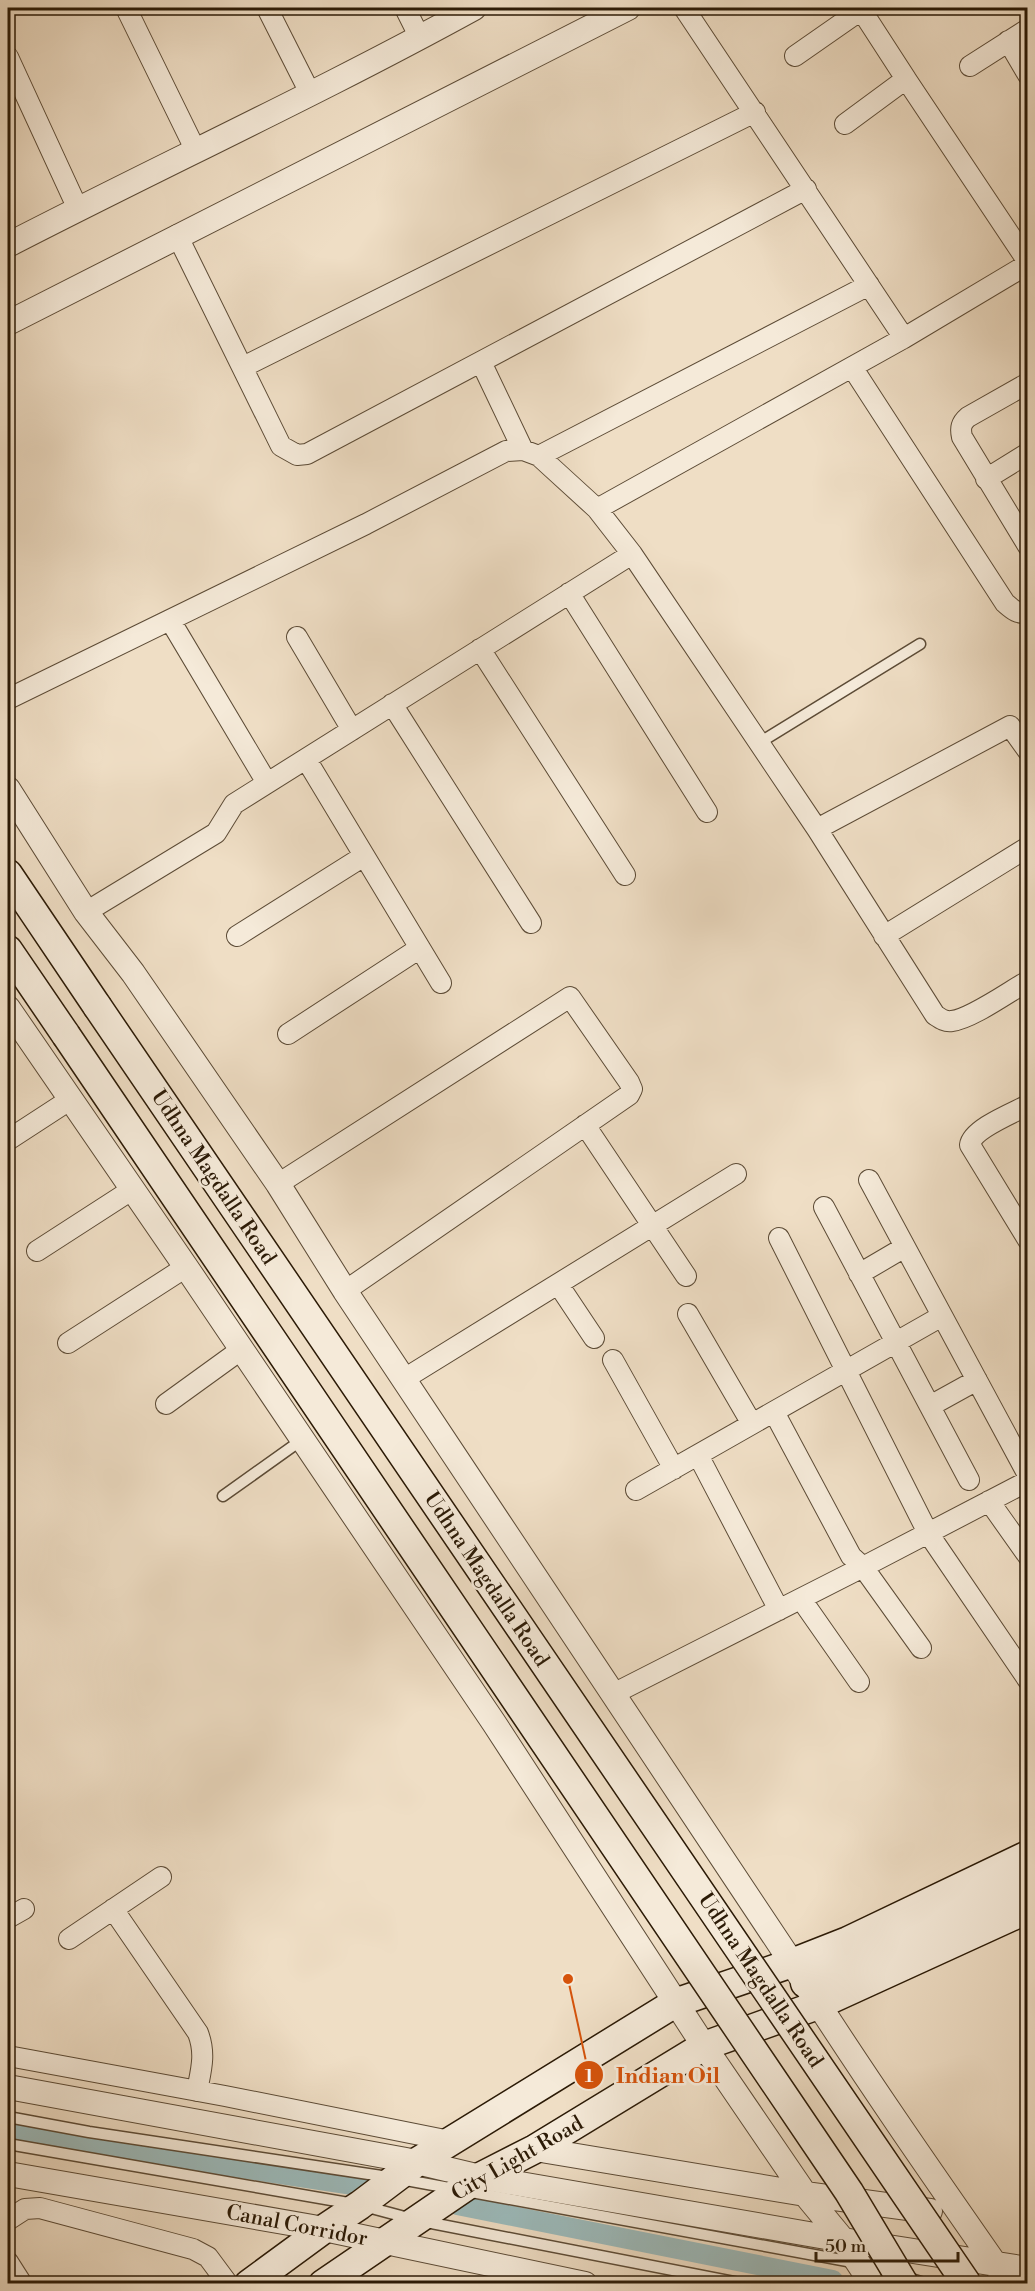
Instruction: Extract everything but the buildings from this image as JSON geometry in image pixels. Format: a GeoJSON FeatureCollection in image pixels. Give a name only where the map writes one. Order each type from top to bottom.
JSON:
{"type":"FeatureCollection","features":[{"type":"Feature","properties":{"kind":"main road","name":"Udhna Magdalla Road"},"geometry":{"type":"LineString","coordinates":[[8,874],[967,2283]]}},
{"type":"Feature","properties":{"kind":"main road","name":"Udhna Magdalla Road"},"geometry":{"type":"LineString","coordinates":[[8,950],[849,2192],[904,2283]]}},
{"type":"Feature","properties":{"kind":"main road"},"geometry":{"type":"LineString","coordinates":[[805,1983],[848,1941],[1028,1855]]}},
{"type":"Feature","properties":{"kind":"main road"},"geometry":{"type":"LineString","coordinates":[[920,1929],[950,1902],[1028,1866]]}},
{"type":"Feature","properties":{"kind":"main road"},"geometry":{"type":"LineString","coordinates":[[805,1983],[920,1929],[960,1918],[1028,1885]]}},
{"type":"Feature","properties":{"kind":"main road"},"geometry":{"type":"LineString","coordinates":[[249,2283],[406,2170],[675,2002],[805,1983],[1028,1909]]}},
{"type":"Feature","properties":{"kind":"main road","name":"City Light Road"},"geometry":{"type":"LineString","coordinates":[[324,2283],[470,2183],[535,2149],[805,1983]]}},
{"type":"Feature","properties":{"kind":"street"},"geometry":{"type":"LineString","coordinates":[[126,8],[196,151]]}},
{"type":"Feature","properties":{"kind":"street"},"geometry":{"type":"LineString","coordinates":[[267,8],[310,93]]}},
{"type":"Feature","properties":{"kind":"street"},"geometry":{"type":"LineString","coordinates":[[405,8],[420,38]]}},
{"type":"Feature","properties":{"kind":"street"},"geometry":{"type":"LineString","coordinates":[[8,245],[420,38],[474,8]]}},
{"type":"Feature","properties":{"kind":"street"},"geometry":{"type":"LineString","coordinates":[[8,323],[177,235],[628,8]]}},
{"type":"Feature","properties":{"kind":"street"},"geometry":{"type":"LineString","coordinates":[[684,8],[904,338]]}},
{"type":"Feature","properties":{"kind":"street"},"geometry":{"type":"LineString","coordinates":[[597,508],[904,338],[1028,263],[860,9],[795,56]]}},
{"type":"Feature","properties":{"kind":"street"},"geometry":{"type":"LineString","coordinates":[[970,66],[1028,29]]}},
{"type":"Feature","properties":{"kind":"street"},"geometry":{"type":"LineString","coordinates":[[1008,41],[1028,75]]}},
{"type":"Feature","properties":{"kind":"street"},"geometry":{"type":"LineString","coordinates":[[8,57],[78,209]]}},
{"type":"Feature","properties":{"kind":"street"},"geometry":{"type":"LineString","coordinates":[[845,124],[906,79]]}},
{"type":"Feature","properties":{"kind":"street"},"geometry":{"type":"LineString","coordinates":[[243,367],[755,112]]}},
{"type":"Feature","properties":{"kind":"street"},"geometry":{"type":"LineString","coordinates":[[177,235],[281,446],[297,455],[307,454],[806,189]]}},
{"type":"Feature","properties":{"kind":"street"},"geometry":{"type":"LineString","coordinates":[[8,699],[366,524],[506,451],[531,453],[869,285]]}},
{"type":"Feature","properties":{"kind":"street"},"geometry":{"type":"LineString","coordinates":[[481,362],[531,453],[597,508],[632,554],[817,829],[935,1016],[944,1021],[966,1017],[1028,981]]}},
{"type":"Feature","properties":{"kind":"street"},"geometry":{"type":"LineString","coordinates":[[852,367],[1005,603],[1013,610],[1023,614],[1028,612]]}},
{"type":"Feature","properties":{"kind":"street"},"geometry":{"type":"LineString","coordinates":[[1028,383],[968,417],[960,429],[962,437],[986,479],[1028,546]]}},
{"type":"Feature","properties":{"kind":"street"},"geometry":{"type":"LineString","coordinates":[[986,479],[1028,453]]}},
{"type":"Feature","properties":{"kind":"street"},"geometry":{"type":"LineString","coordinates":[[86,912],[216,833],[234,804],[632,554]]}},
{"type":"Feature","properties":{"kind":"street"},"geometry":{"type":"LineString","coordinates":[[569,593],[707,812]]}},
{"type":"Feature","properties":{"kind":"street"},"geometry":{"type":"LineString","coordinates":[[170,620],[267,783]]}},
{"type":"Feature","properties":{"kind":"street"},"geometry":{"type":"LineString","coordinates":[[297,637],[352,730]]}},
{"type":"Feature","properties":{"kind":"street"},"geometry":{"type":"LineString","coordinates":[[480,649],[625,875]]}},
{"type":"Feature","properties":{"kind":"street"},"geometry":{"type":"LineString","coordinates":[[392,705],[531,923]]}},
{"type":"Feature","properties":{"kind":"street"},"geometry":{"type":"LineString","coordinates":[[817,829],[1010,726],[1028,751]]}},
{"type":"Feature","properties":{"kind":"street"},"geometry":{"type":"LineString","coordinates":[[306,759],[441,983]]}},
{"type":"Feature","properties":{"kind":"street"},"geometry":{"type":"LineString","coordinates":[[8,789],[86,912],[133,973],[278,1184],[345,1291],[805,1983],[960,2216],[1009,2283]]}},
{"type":"Feature","properties":{"kind":"street"},"geometry":{"type":"LineString","coordinates":[[884,936],[1028,847]]}},
{"type":"Feature","properties":{"kind":"street"},"geometry":{"type":"LineString","coordinates":[[237,936],[364,856]]}},
{"type":"Feature","properties":{"kind":"street"},"geometry":{"type":"LineString","coordinates":[[288,1034],[420,948]]}},
{"type":"Feature","properties":{"kind":"street"},"geometry":{"type":"LineString","coordinates":[[278,1184],[570,997],[632,1089],[629,1095],[345,1291]]}},
{"type":"Feature","properties":{"kind":"street"},"geometry":{"type":"LineString","coordinates":[[8,1008],[303,1439],[494,1724],[704,2046],[805,2194],[843,2240],[872,2283]]}},
{"type":"Feature","properties":{"kind":"street"},"geometry":{"type":"LineString","coordinates":[[8,1140],[71,1099]]}},
{"type":"Feature","properties":{"kind":"street"},"geometry":{"type":"LineString","coordinates":[[1028,1105],[978,1132],[970,1140],[971,1151],[1020,1211],[1028,1240]]}},
{"type":"Feature","properties":{"kind":"street"},"geometry":{"type":"LineString","coordinates":[[585,1125],[686,1276]]}},
{"type":"Feature","properties":{"kind":"street"},"geometry":{"type":"LineString","coordinates":[[404,1379],[736,1174]]}},
{"type":"Feature","properties":{"kind":"street"},"geometry":{"type":"LineString","coordinates":[[869,1180],[1028,1475]]}},
{"type":"Feature","properties":{"kind":"street"},"geometry":{"type":"LineString","coordinates":[[38,1251],[133,1189]]}},
{"type":"Feature","properties":{"kind":"street"},"geometry":{"type":"LineString","coordinates":[[824,1207],[969,1480]]}},
{"type":"Feature","properties":{"kind":"street"},"geometry":{"type":"LineString","coordinates":[[779,1238],[928,1533],[1028,1680]]}},
{"type":"Feature","properties":{"kind":"street"},"geometry":{"type":"LineString","coordinates":[[859,1274],[905,1247]]}},
{"type":"Feature","properties":{"kind":"street"},"geometry":{"type":"LineString","coordinates":[[68,1342],[186,1267]]}},
{"type":"Feature","properties":{"kind":"street"},"geometry":{"type":"LineString","coordinates":[[558,1284],[594,1338]]}},
{"type":"Feature","properties":{"kind":"street"},"geometry":{"type":"LineString","coordinates":[[688,1314],[752,1424]]}},
{"type":"Feature","properties":{"kind":"street"},"geometry":{"type":"LineString","coordinates":[[636,1490],[942,1316]]}},
{"type":"Feature","properties":{"kind":"street"},"geometry":{"type":"LineString","coordinates":[[166,1404],[242,1349]]}},
{"type":"Feature","properties":{"kind":"street"},"geometry":{"type":"LineString","coordinates":[[613,1360],[674,1469]]}},
{"type":"Feature","properties":{"kind":"street"},"geometry":{"type":"LineString","coordinates":[[930,1406],[977,1380]]}},
{"type":"Feature","properties":{"kind":"street"},"geometry":{"type":"LineString","coordinates":[[774,1412],[850,1556],[863,1567],[921,1648]]}},
{"type":"Feature","properties":{"kind":"street"},"geometry":{"type":"LineString","coordinates":[[698,1455],[779,1610]]}},
{"type":"Feature","properties":{"kind":"street"},"geometry":{"type":"LineString","coordinates":[[613,1694],[1028,1481]]}},
{"type":"Feature","properties":{"kind":"street"},"geometry":{"type":"LineString","coordinates":[[989,1502],[1028,1556]]}},
{"type":"Feature","properties":{"kind":"street"},"geometry":{"type":"LineString","coordinates":[[801,1599],[859,1682]]}},
{"type":"Feature","properties":{"kind":"street"},"geometry":{"type":"LineString","coordinates":[[69,1939],[161,1878]]}},
{"type":"Feature","properties":{"kind":"street"},"geometry":{"type":"LineString","coordinates":[[113,1909],[198,2033],[203,2047],[203,2058],[197,2091]]}},
{"type":"Feature","properties":{"kind":"street"},"geometry":{"type":"LineString","coordinates":[[8,2056],[450,2141]]}},
{"type":"Feature","properties":{"kind":"street"},"geometry":{"type":"LineString","coordinates":[[8,2087],[470,2183],[1028,2269]]}},
{"type":"Feature","properties":{"kind":"street"},"geometry":{"type":"LineString","coordinates":[[535,2149],[805,2194],[960,2216]]}},
{"type":"Feature","properties":{"kind":"street","name":"Canal Corridor"},"geometry":{"type":"LineString","coordinates":[[8,2174],[324,2229],[384,2242],[511,2276],[585,2283]]}},
{"type":"Feature","properties":{"kind":"street"},"geometry":{"type":"LineString","coordinates":[[8,2220],[25,2208],[40,2208],[193,2249],[208,2257],[228,2283]]}},
{"type":"Feature","properties":{"kind":"street"},"geometry":{"type":"LineString","coordinates":[[8,2262],[22,2283]]}},
{"type":"Feature","properties":{"kind":"lane"},"geometry":{"type":"LineString","coordinates":[[759,742],[920,644]]}},
{"type":"Feature","properties":{"kind":"lane"},"geometry":{"type":"LineString","coordinates":[[222,1496],[303,1439]]}},
{"type":"Feature","properties":{"kind":"lane"},"geometry":{"type":"LineString","coordinates":[[8,2117],[89,2132],[406,2170]]}},
{"type":"Feature","properties":{"kind":"lane"},"geometry":{"type":"LineString","coordinates":[[8,2144],[360,2205],[416,2220],[744,2283]]}},
{"type":"Feature","properties":{"kind":"lane"},"geometry":{"type":"LineString","coordinates":[[470,2183],[858,2263],[927,2283]]}},
{"type":"Feature","properties":{"kind":"waterway"},"geometry":{"type":"LineString","coordinates":[[8,2133],[373,2188]]}},
{"type":"Feature","properties":{"kind":"waterway"},"geometry":{"type":"LineString","coordinates":[[457,2205],[833,2280]]}},
{"type":"Feature","properties":{"kind":"place","name":"Indian Oil"},"geometry":{"type":"Point","coordinates":[568,1979]}}]}
